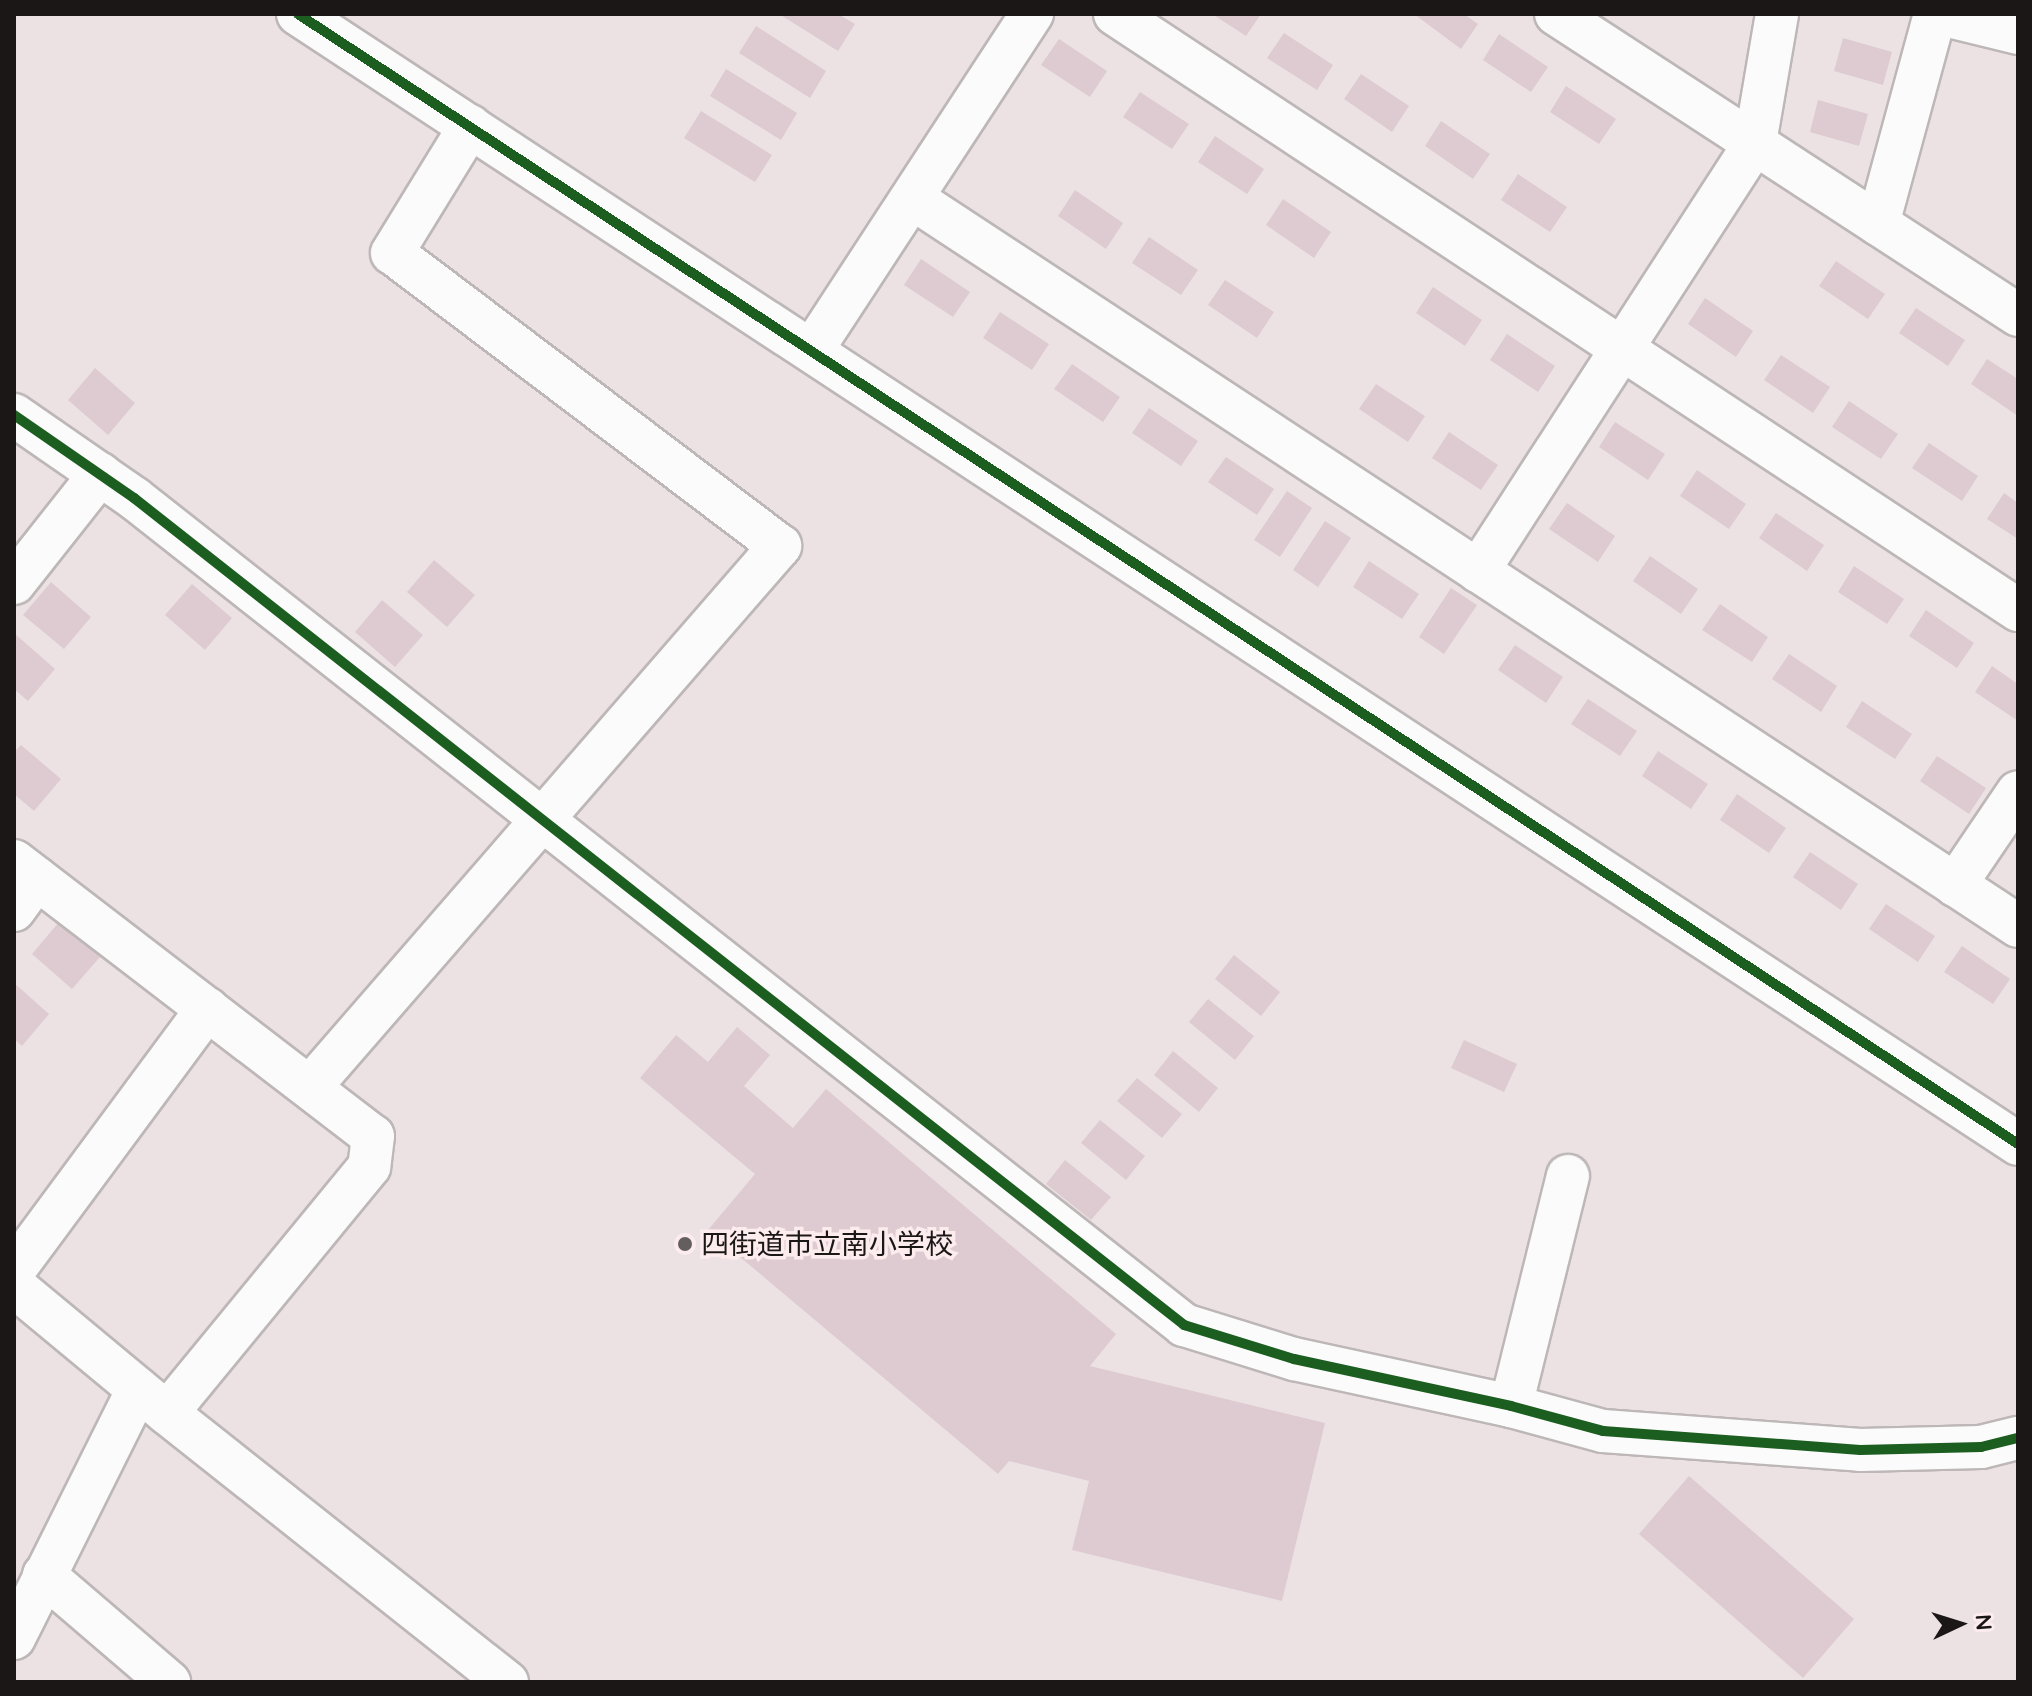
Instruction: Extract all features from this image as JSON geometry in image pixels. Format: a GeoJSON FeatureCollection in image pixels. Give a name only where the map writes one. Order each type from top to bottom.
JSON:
{"type":"FeatureCollection","features":[{"type":"Feature","properties":{"kind":"street"},"geometry":{"type":"LineString","coordinates":[[298,14],[2018,1144]]}},
{"type":"Feature","properties":{"kind":"street"},"geometry":{"type":"LineString","coordinates":[[812,350],[1032,14]]}},
{"type":"Feature","properties":{"kind":"street"},"geometry":{"type":"LineString","coordinates":[[1115,14],[2018,610]]}},
{"type":"Feature","properties":{"kind":"street"},"geometry":{"type":"LineString","coordinates":[[1556,14],[2018,315]]}},
{"type":"Feature","properties":{"kind":"street"},"geometry":{"type":"LineString","coordinates":[[1478,571],[1755,143],[1777,14]]}},
{"type":"Feature","properties":{"kind":"street"},"geometry":{"type":"LineString","coordinates":[[1878,224],[1935,14]]}},
{"type":"Feature","properties":{"kind":"street"},"geometry":{"type":"LineString","coordinates":[[1941,14],[2018,33]]}},
{"type":"Feature","properties":{"kind":"street"},"geometry":{"type":"LineString","coordinates":[[310,1087],[780,546],[392,253],[470,126]]}},
{"type":"Feature","properties":{"kind":"street"},"geometry":{"type":"LineString","coordinates":[[912,198],[2018,926]]}},
{"type":"Feature","properties":{"kind":"street"},"geometry":{"type":"LineString","coordinates":[[14,415],[100,474],[544,819],[1184,1325],[1294,1359],[1511,1406],[1603,1431],[1860,1450],[1981,1447],[2018,1438]]}},
{"type":"Feature","properties":{"kind":"street"},"geometry":{"type":"LineString","coordinates":[[14,583],[100,474]]}},
{"type":"Feature","properties":{"kind":"street"},"geometry":{"type":"LineString","coordinates":[[1955,885],[2018,792]]}},
{"type":"Feature","properties":{"kind":"street"},"geometry":{"type":"LineString","coordinates":[[14,1638],[44,1575],[152,1401],[369,1167],[373,1136],[207,1009],[22,883]]}},
{"type":"Feature","properties":{"kind":"street"},"geometry":{"type":"LineString","coordinates":[[14,1270],[207,1009]]}},
{"type":"Feature","properties":{"kind":"street"},"geometry":{"type":"LineString","coordinates":[[1511,1406],[1568,1176]]}},
{"type":"Feature","properties":{"kind":"street"},"geometry":{"type":"LineString","coordinates":[[14,1286],[152,1401],[507,1682]]}},
{"type":"Feature","properties":{"kind":"street"},"geometry":{"type":"LineString","coordinates":[[44,1575],[169,1682]]}},
{"type":"Feature","properties":{"kind":"building"},"geometry":{"type":"Polygon","coordinates":[[[779,14],[838,14],[855,24],[838,51],[779,14]]]}},
{"type":"Feature","properties":{"kind":"building"},"geometry":{"type":"Polygon","coordinates":[[[1212,14],[1261,14],[1246,36],[1212,14]]]}},
{"type":"Feature","properties":{"kind":"building"},"geometry":{"type":"Polygon","coordinates":[[[1414,14],[1464,14],[1478,24],[1461,49],[1414,14]]]}},
{"type":"Feature","properties":{"kind":"building"},"geometry":{"type":"Polygon","coordinates":[[[756,26],[826,71],[810,98],[739,53],[756,26]]]}},
{"type":"Feature","properties":{"kind":"building"},"geometry":{"type":"Polygon","coordinates":[[[1284,33],[1333,65],[1317,90],[1267,58],[1284,33]]]}},
{"type":"Feature","properties":{"kind":"building"},"geometry":{"type":"Polygon","coordinates":[[[1499,34],[1548,67],[1531,92],[1483,60],[1499,34]]]}},
{"type":"Feature","properties":{"kind":"building"},"geometry":{"type":"Polygon","coordinates":[[[1843,38],[1892,52],[1883,85],[1834,71],[1843,38]]]}},
{"type":"Feature","properties":{"kind":"building"},"geometry":{"type":"Polygon","coordinates":[[[1059,39],[1107,71],[1090,97],[1041,65],[1059,39]]]}},
{"type":"Feature","properties":{"kind":"building"},"geometry":{"type":"Polygon","coordinates":[[[726,69],[797,113],[781,140],[710,96],[726,69]]]}},
{"type":"Feature","properties":{"kind":"building"},"geometry":{"type":"Polygon","coordinates":[[[1361,74],[1409,106],[1392,132],[1344,99],[1361,74]]]}},
{"type":"Feature","properties":{"kind":"building"},"geometry":{"type":"Polygon","coordinates":[[[1566,86],[1616,119],[1599,144],[1550,112],[1566,86]]]}},
{"type":"Feature","properties":{"kind":"building"},"geometry":{"type":"Polygon","coordinates":[[[1140,92],[1189,124],[1172,149],[1123,117],[1140,92]]]}},
{"type":"Feature","properties":{"kind":"building"},"geometry":{"type":"Polygon","coordinates":[[[1818,100],[1868,114],[1859,146],[1810,132],[1818,100]]]}},
{"type":"Feature","properties":{"kind":"building"},"geometry":{"type":"Polygon","coordinates":[[[701,111],[772,155],[755,182],[684,138],[701,111]]]}},
{"type":"Feature","properties":{"kind":"building"},"geometry":{"type":"Polygon","coordinates":[[[1441,121],[1490,154],[1473,179],[1425,146],[1441,121]]]}},
{"type":"Feature","properties":{"kind":"building"},"geometry":{"type":"Polygon","coordinates":[[[1215,136],[1264,169],[1247,194],[1198,162],[1215,136]]]}},
{"type":"Feature","properties":{"kind":"building"},"geometry":{"type":"Polygon","coordinates":[[[1518,174],[1567,207],[1550,232],[1501,200],[1518,174]]]}},
{"type":"Feature","properties":{"kind":"building"},"geometry":{"type":"Polygon","coordinates":[[[1075,190],[1123,223],[1106,249],[1058,216],[1075,190]]]}},
{"type":"Feature","properties":{"kind":"building"},"geometry":{"type":"Polygon","coordinates":[[[1283,199],[1331,232],[1314,258],[1266,225],[1283,199]]]}},
{"type":"Feature","properties":{"kind":"building"},"geometry":{"type":"Polygon","coordinates":[[[1149,237],[1198,270],[1181,295],[1132,263],[1149,237]]]}},
{"type":"Feature","properties":{"kind":"building"},"geometry":{"type":"Polygon","coordinates":[[[921,259],[970,292],[953,317],[904,285],[921,259]]]}},
{"type":"Feature","properties":{"kind":"building"},"geometry":{"type":"Polygon","coordinates":[[[1836,261],[1885,294],[1868,319],[1819,286],[1836,261]]]}},
{"type":"Feature","properties":{"kind":"building"},"geometry":{"type":"Polygon","coordinates":[[[1225,280],[1274,312],[1257,338],[1208,305],[1225,280]]]}},
{"type":"Feature","properties":{"kind":"building"},"geometry":{"type":"Polygon","coordinates":[[[1433,287],[1482,320],[1465,346],[1416,313],[1433,287]]]}},
{"type":"Feature","properties":{"kind":"building"},"geometry":{"type":"Polygon","coordinates":[[[1705,298],[1753,331],[1736,357],[1688,324],[1705,298]]]}},
{"type":"Feature","properties":{"kind":"building"},"geometry":{"type":"Polygon","coordinates":[[[1916,308],[1965,340],[1948,366],[1899,333],[1916,308]]]}},
{"type":"Feature","properties":{"kind":"building"},"geometry":{"type":"Polygon","coordinates":[[[1000,312],[1049,344],[1032,370],[983,338],[1000,312]]]}},
{"type":"Feature","properties":{"kind":"building"},"geometry":{"type":"Polygon","coordinates":[[[1507,334],[1555,366],[1538,392],[1490,360],[1507,334]]]}},
{"type":"Feature","properties":{"kind":"building"},"geometry":{"type":"Polygon","coordinates":[[[1781,355],[1830,387],[1813,413],[1764,380],[1781,355]]]}},
{"type":"Feature","properties":{"kind":"building"},"geometry":{"type":"Polygon","coordinates":[[[1987,359],[2018,379],[2018,416],[1971,384],[1987,359]]]}},
{"type":"Feature","properties":{"kind":"building"},"geometry":{"type":"Polygon","coordinates":[[[1072,364],[1120,397],[1103,422],[1054,389],[1072,364]]]}},
{"type":"Feature","properties":{"kind":"building"},"geometry":{"type":"Polygon","coordinates":[[[95,368],[135,403],[108,435],[68,400],[95,368]]]}},
{"type":"Feature","properties":{"kind":"building"},"geometry":{"type":"Polygon","coordinates":[[[1376,384],[1425,416],[1408,442],[1359,409],[1376,384]]]}},
{"type":"Feature","properties":{"kind":"building"},"geometry":{"type":"Polygon","coordinates":[[[1849,401],[1898,434],[1881,459],[1832,427],[1849,401]]]}},
{"type":"Feature","properties":{"kind":"building"},"geometry":{"type":"Polygon","coordinates":[[[1149,408],[1198,441],[1181,466],[1132,433],[1149,408]]]}},
{"type":"Feature","properties":{"kind":"building"},"geometry":{"type":"Polygon","coordinates":[[[1615,422],[1665,454],[1648,480],[1599,447],[1615,422]]]}},
{"type":"Feature","properties":{"kind":"building"},"geometry":{"type":"Polygon","coordinates":[[[1449,432],[1498,465],[1481,490],[1432,458],[1449,432]]]}},
{"type":"Feature","properties":{"kind":"building"},"geometry":{"type":"Polygon","coordinates":[[[1929,443],[1978,476],[1962,501],[1912,468],[1929,443]]]}},
{"type":"Feature","properties":{"kind":"building"},"geometry":{"type":"Polygon","coordinates":[[[1226,457],[1274,489],[1257,515],[1208,482],[1226,457]]]}},
{"type":"Feature","properties":{"kind":"building"},"geometry":{"type":"Polygon","coordinates":[[[1697,470],[1746,504],[1729,529],[1680,496],[1697,470]]]}},
{"type":"Feature","properties":{"kind":"building"},"geometry":{"type":"Polygon","coordinates":[[[1287,491],[1312,508],[1280,557],[1254,540],[1287,491]]]}},
{"type":"Feature","properties":{"kind":"building"},"geometry":{"type":"Polygon","coordinates":[[[2004,493],[2018,503],[2018,539],[1987,519],[2004,493]]]}},
{"type":"Feature","properties":{"kind":"building"},"geometry":{"type":"Polygon","coordinates":[[[1567,503],[1615,536],[1598,562],[1549,529],[1567,503]]]}},
{"type":"Feature","properties":{"kind":"building"},"geometry":{"type":"Polygon","coordinates":[[[1776,513],[1824,545],[1807,571],[1759,538],[1776,513]]]}},
{"type":"Feature","properties":{"kind":"building"},"geometry":{"type":"Polygon","coordinates":[[[1325,521],[1351,538],[1318,587],[1293,570],[1325,521]]]}},
{"type":"Feature","properties":{"kind":"building"},"geometry":{"type":"Polygon","coordinates":[[[1650,556],[1698,589],[1681,614],[1633,581],[1650,556]]]}},
{"type":"Feature","properties":{"kind":"building"},"geometry":{"type":"Polygon","coordinates":[[[434,560],[475,595],[447,627],[407,592],[434,560]]]}},
{"type":"Feature","properties":{"kind":"building"},"geometry":{"type":"Polygon","coordinates":[[[1369,561],[1419,594],[1402,619],[1353,587],[1369,561]]]}},
{"type":"Feature","properties":{"kind":"building"},"geometry":{"type":"Polygon","coordinates":[[[1854,566],[1904,599],[1887,624],[1838,592],[1854,566]]]}},
{"type":"Feature","properties":{"kind":"building"},"geometry":{"type":"Polygon","coordinates":[[[51,582],[91,617],[64,649],[23,615],[51,582]]]}},
{"type":"Feature","properties":{"kind":"building"},"geometry":{"type":"Polygon","coordinates":[[[192,584],[232,618],[205,650],[165,615],[192,584]]]}},
{"type":"Feature","properties":{"kind":"building"},"geometry":{"type":"Polygon","coordinates":[[[1451,588],[1477,605],[1444,654],[1419,637],[1451,588]]]}},
{"type":"Feature","properties":{"kind":"building"},"geometry":{"type":"Polygon","coordinates":[[[382,600],[423,635],[395,667],[355,632],[382,600]]]}},
{"type":"Feature","properties":{"kind":"building"},"geometry":{"type":"Polygon","coordinates":[[[1720,604],[1768,637],[1752,662],[1702,630],[1720,604]]]}},
{"type":"Feature","properties":{"kind":"building"},"geometry":{"type":"Polygon","coordinates":[[[1926,610],[1974,643],[1957,668],[1909,636],[1926,610]]]}},
{"type":"Feature","properties":{"kind":"building"},"geometry":{"type":"Polygon","coordinates":[[[14,633],[55,669],[28,701],[14,689],[14,633]]]}},
{"type":"Feature","properties":{"kind":"building"},"geometry":{"type":"Polygon","coordinates":[[[1515,645],[1563,677],[1546,703],[1498,670],[1515,645]]]}},
{"type":"Feature","properties":{"kind":"building"},"geometry":{"type":"Polygon","coordinates":[[[1789,654],[1837,686],[1821,712],[1772,679],[1789,654]]]}},
{"type":"Feature","properties":{"kind":"building"},"geometry":{"type":"Polygon","coordinates":[[[1992,666],[2018,684],[2018,721],[1975,692],[1992,666]]]}},
{"type":"Feature","properties":{"kind":"building"},"geometry":{"type":"Polygon","coordinates":[[[1588,699],[1637,731],[1620,756],[1571,724],[1588,699]]]}},
{"type":"Feature","properties":{"kind":"building"},"geometry":{"type":"Polygon","coordinates":[[[1862,701],[1912,734],[1895,759],[1846,727],[1862,701]]]}},
{"type":"Feature","properties":{"kind":"building"},"geometry":{"type":"Polygon","coordinates":[[[21,745],[61,779],[34,811],[14,794],[14,752],[21,745]]]}},
{"type":"Feature","properties":{"kind":"building"},"geometry":{"type":"Polygon","coordinates":[[[1658,751],[1708,784],[1691,809],[1642,776],[1658,751]]]}},
{"type":"Feature","properties":{"kind":"building"},"geometry":{"type":"Polygon","coordinates":[[[1937,756],[1986,788],[1969,814],[1920,781],[1937,756]]]}},
{"type":"Feature","properties":{"kind":"building"},"geometry":{"type":"Polygon","coordinates":[[[1737,794],[1786,828],[1769,853],[1720,820],[1737,794]]]}},
{"type":"Feature","properties":{"kind":"building"},"geometry":{"type":"Polygon","coordinates":[[[1810,852],[1858,884],[1841,910],[1793,877],[1810,852]]]}},
{"type":"Feature","properties":{"kind":"building"},"geometry":{"type":"Polygon","coordinates":[[[1886,904],[1935,936],[1918,962],[1869,929],[1886,904]]]}},
{"type":"Feature","properties":{"kind":"building"},"geometry":{"type":"Polygon","coordinates":[[[59,922],[100,957],[72,989],[32,954],[59,922]]]}},
{"type":"Feature","properties":{"kind":"building"},"geometry":{"type":"Polygon","coordinates":[[[1962,946],[2010,979],[1993,1004],[1944,972],[1962,946]]]}},
{"type":"Feature","properties":{"kind":"building"},"geometry":{"type":"Polygon","coordinates":[[[1234,955],[1280,992],[1261,1016],[1215,979],[1234,955]]]}},
{"type":"Feature","properties":{"kind":"building"},"geometry":{"type":"Polygon","coordinates":[[[14,983],[49,1014],[22,1046],[14,1039],[14,983]]]}},
{"type":"Feature","properties":{"kind":"building"},"geometry":{"type":"Polygon","coordinates":[[[1208,999],[1254,1036],[1235,1060],[1189,1022],[1208,999]]]}},
{"type":"Feature","properties":{"kind":"building"},"geometry":{"type":"Polygon","coordinates":[[[737,1027],[770,1055],[744,1086],[793,1128],[826,1089],[1116,1334],[1090,1366],[1325,1423],[1282,1601],[1072,1550],[1089,1481],[1009,1461],[998,1474],[708,1230],[755,1174],[640,1078],[676,1035],[708,1062],[737,1027]]]}},
{"type":"Feature","properties":{"kind":"building"},"geometry":{"type":"Polygon","coordinates":[[[1464,1040],[1517,1064],[1504,1092],[1451,1068],[1464,1040]]]}},
{"type":"Feature","properties":{"kind":"building"},"geometry":{"type":"Polygon","coordinates":[[[1173,1051],[1218,1088],[1199,1112],[1154,1075],[1173,1051]]]}},
{"type":"Feature","properties":{"kind":"building"},"geometry":{"type":"Polygon","coordinates":[[[1137,1078],[1182,1114],[1162,1138],[1117,1101],[1137,1078]]]}},
{"type":"Feature","properties":{"kind":"building"},"geometry":{"type":"Polygon","coordinates":[[[1100,1120],[1145,1156],[1126,1180],[1081,1143],[1100,1120]]]}},
{"type":"Feature","properties":{"kind":"building"},"geometry":{"type":"Polygon","coordinates":[[[1065,1160],[1111,1197],[1091,1220],[1046,1184],[1065,1160]]]}},
{"type":"Feature","properties":{"kind":"building"},"geometry":{"type":"Polygon","coordinates":[[[1689,1476],[1854,1619],[1803,1678],[1639,1534],[1689,1476]]]}},
{"type":"Feature","properties":{"kind":"cycle path"},"geometry":{"type":"LineString","coordinates":[[298,14],[2018,1144]]}},
{"type":"Feature","properties":{"kind":"cycle path"},"geometry":{"type":"LineString","coordinates":[[14,415],[134,498],[1184,1325],[1294,1359],[1511,1406],[1603,1431],[1860,1450],[1981,1447],[2018,1438]]}},
{"type":"Feature","properties":{"kind":"place","name":"四街道市立南小学校"},"geometry":{"type":"Point","coordinates":[685,1244]}}]}
